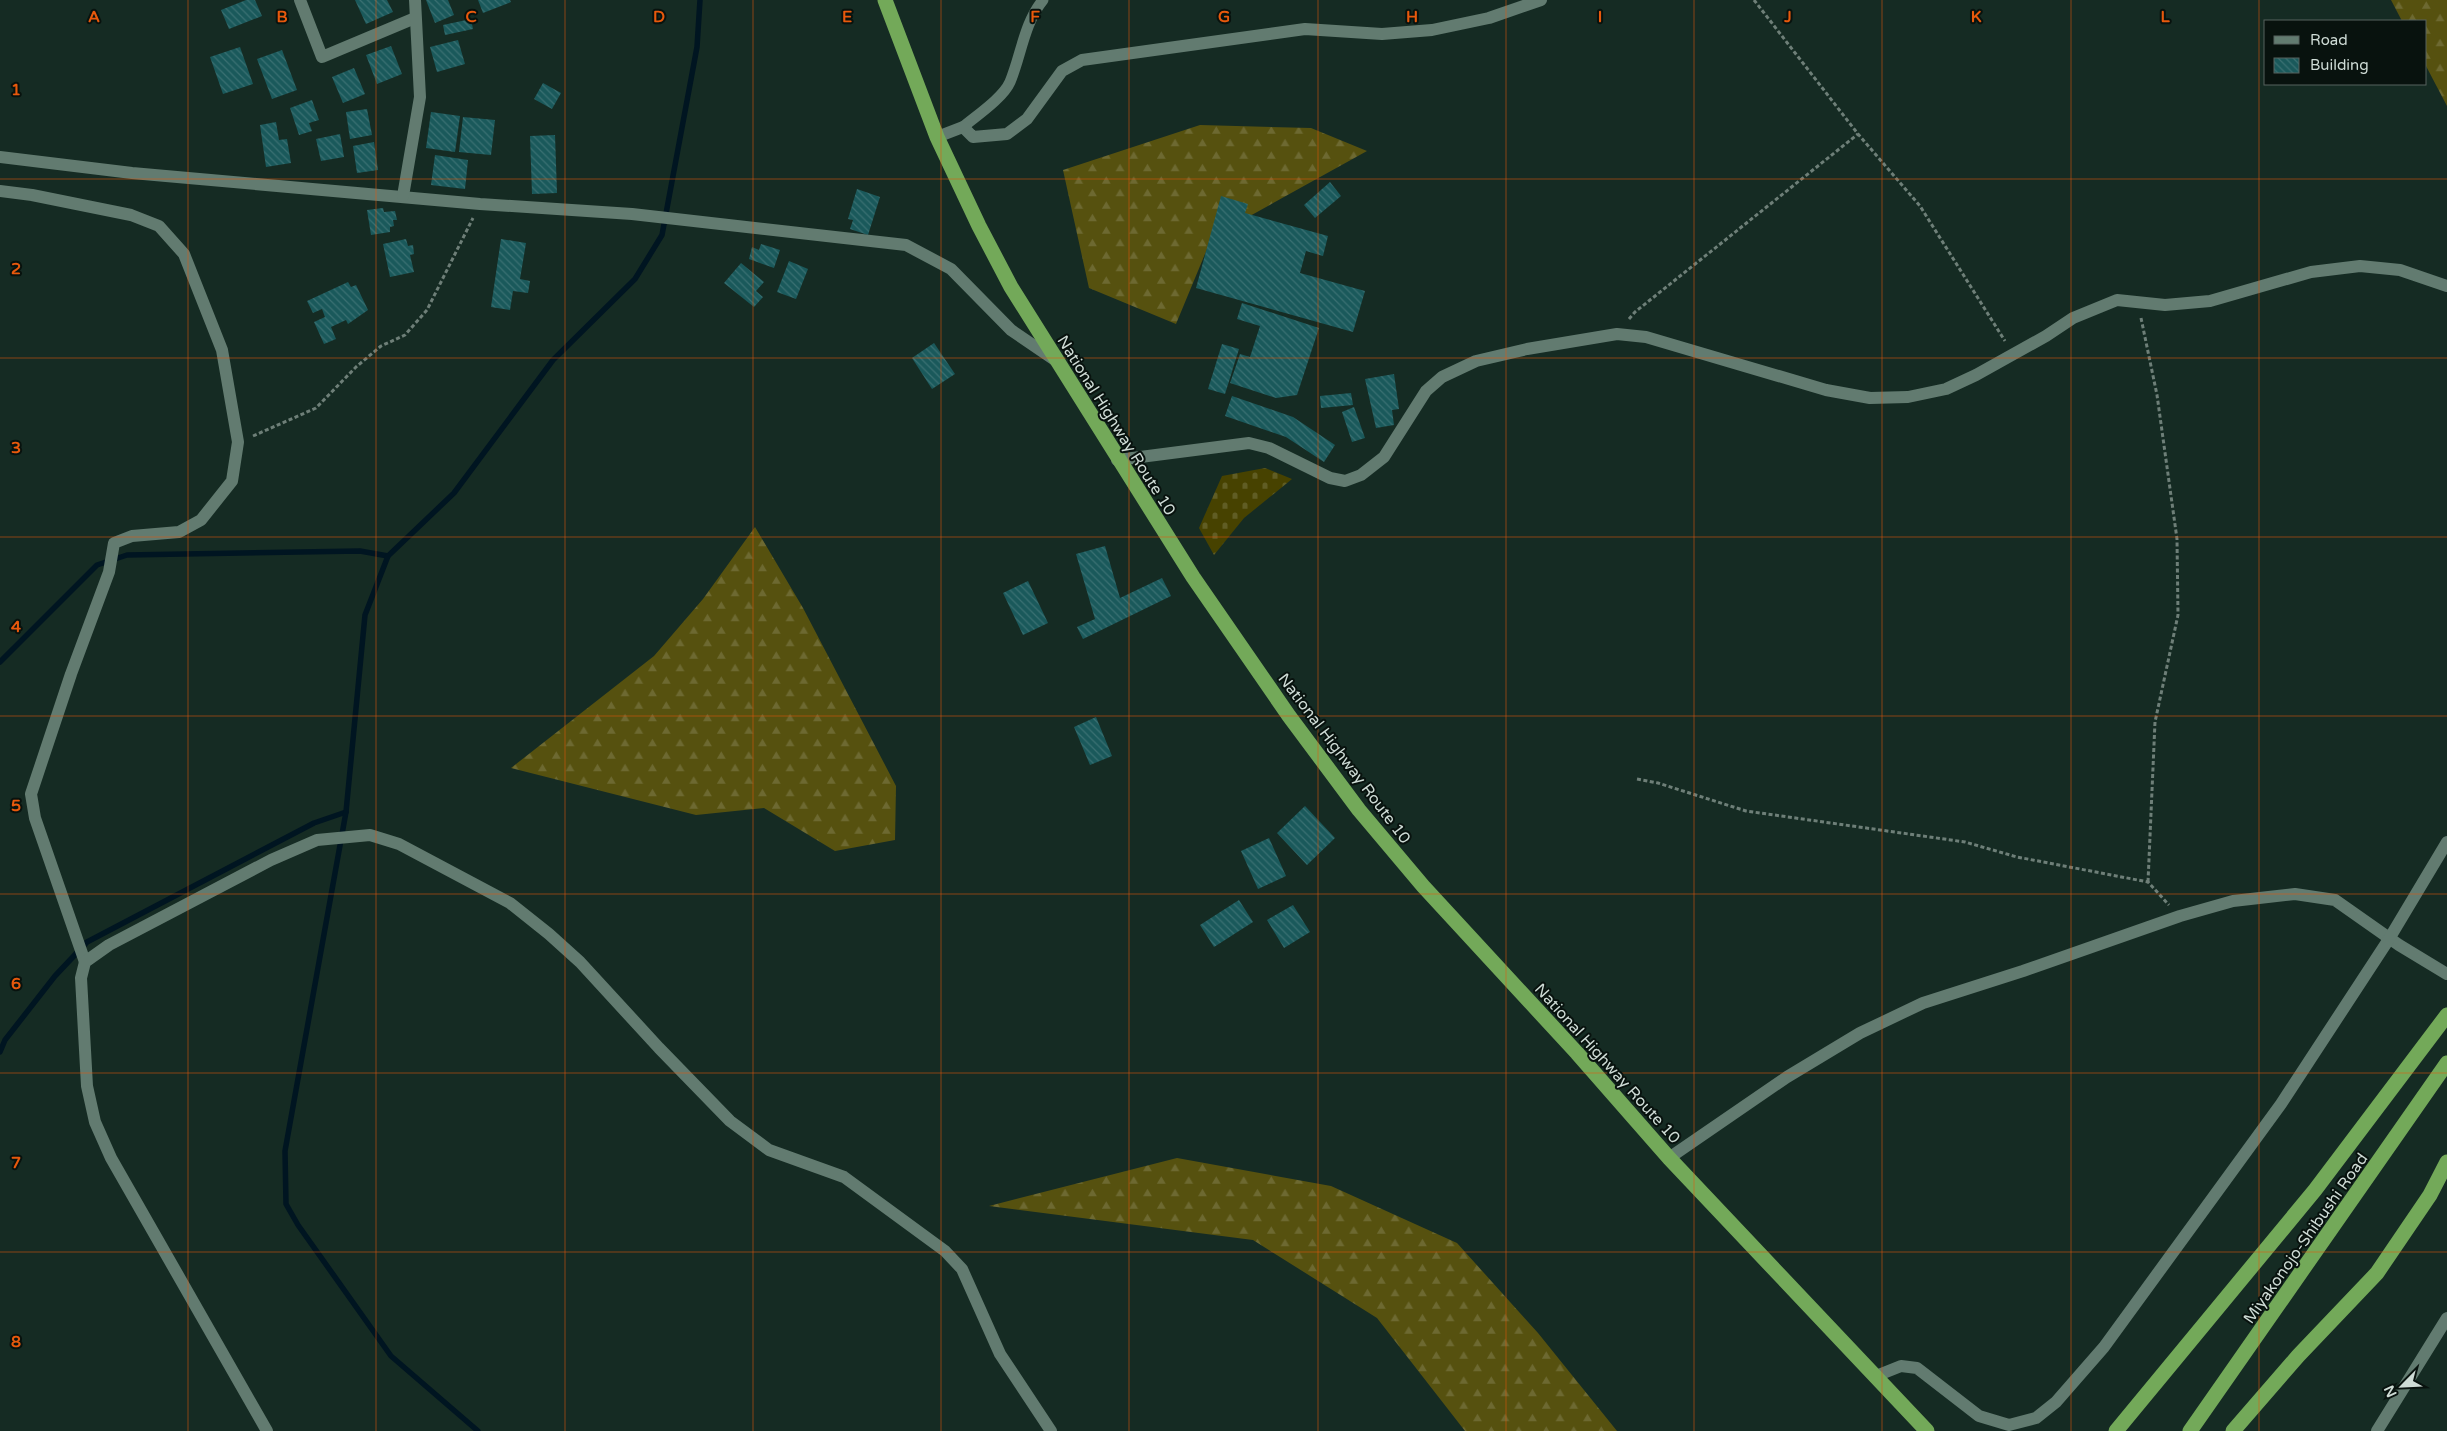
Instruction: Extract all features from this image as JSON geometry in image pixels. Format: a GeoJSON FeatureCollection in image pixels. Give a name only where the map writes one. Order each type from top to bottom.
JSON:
{"type":"FeatureCollection","features":[{"type":"Feature","properties":{"kind":"highway","name":"National Highway Route 10"},"geometry":{"type":"LineString","coordinates":[[886,0],[937,137],[978,226],[1010,287],[1117,460],[1215,610],[1289,716],[1359,810],[1423,886],[1577,1053],[1669,1158],[1927,1431]]}},
{"type":"Feature","properties":{"kind":"highway"},"geometry":{"type":"LineString","coordinates":[[2116,1431],[2315,1190],[2447,1015]]}},
{"type":"Feature","properties":{"kind":"highway","name":"Miyakonojo-Shibushi Road"},"geometry":{"type":"LineString","coordinates":[[2190,1431],[2447,1063]]}},
{"type":"Feature","properties":{"kind":"highway"},"geometry":{"type":"LineString","coordinates":[[2233,1431],[2298,1356],[2377,1273],[2430,1195],[2447,1162]]}},
{"type":"Feature","properties":{"kind":"street"},"geometry":{"type":"LineString","coordinates":[[300,0],[322,57],[415,18]]}},
{"type":"Feature","properties":{"kind":"street"},"geometry":{"type":"LineString","coordinates":[[404,196],[420,97],[415,0]]}},
{"type":"Feature","properties":{"kind":"street"},"geometry":{"type":"LineString","coordinates":[[937,137],[963,128],[973,137],[1007,134],[1028,119],[1062,71],[1082,60],[1305,29],[1382,34],[1432,30],[1489,18],[1541,0]]}},
{"type":"Feature","properties":{"kind":"street"},"geometry":{"type":"LineString","coordinates":[[0,157],[105,170],[480,204],[632,214],[906,245],[951,269],[1011,330],[1055,360]]}},
{"type":"Feature","properties":{"kind":"street"},"geometry":{"type":"LineString","coordinates":[[0,191],[32,195],[131,215],[159,226],[184,254],[222,350],[238,442],[232,481],[201,520],[179,532],[132,536],[114,544],[109,572],[71,674],[31,794],[35,818],[85,962],[81,978],[82,1008],[87,1086],[95,1122],[111,1158],[267,1431]]}},
{"type":"Feature","properties":{"kind":"street"},"geometry":{"type":"LineString","coordinates":[[1117,460],[1249,443],[1269,448],[1330,478],[1346,481],[1361,475],[1384,456],[1426,391],[1442,377],[1476,360],[1527,349],[1617,334],[1646,337],[1826,390],[1870,398],[1908,397],[1946,389],[2013,355],[2073,318],[2117,300],[2165,305],[2210,301],[2311,272],[2360,266],[2400,270],[2447,286]]}},
{"type":"Feature","properties":{"kind":"street"},"geometry":{"type":"LineString","coordinates":[[85,962],[109,945],[271,860],[316,840],[370,835],[399,844],[510,903],[580,962],[659,1048],[730,1121],[769,1150],[844,1176],[945,1251],[962,1269],[1000,1354],[1052,1431]]}},
{"type":"Feature","properties":{"kind":"street"},"geometry":{"type":"LineString","coordinates":[[1876,1376],[1901,1366],[1917,1368],[1979,1416],[2009,1425],[2036,1418],[2056,1402],[2104,1347],[2282,1104],[2394,942],[2447,842]]}},
{"type":"Feature","properties":{"kind":"street"},"geometry":{"type":"LineString","coordinates":[[1669,1158],[1787,1077],[1876,1025],[1923,1002],[2023,971],[2180,916],[2234,901],[2295,894],[2335,900],[2394,942],[2447,974]]}},
{"type":"Feature","properties":{"kind":"street"},"geometry":{"type":"LineString","coordinates":[[2377,1431],[2447,1318]]}},
{"type":"Feature","properties":{"kind":"lane"},"geometry":{"type":"LineString","coordinates":[[963,128],[992,103],[1009,84],[1026,33],[1042,0]]}},
{"type":"Feature","properties":{"kind":"path"},"geometry":{"type":"LineString","coordinates":[[1754,0],[1858,134],[1920,206],[2013,355]]}},
{"type":"Feature","properties":{"kind":"path"},"geometry":{"type":"LineString","coordinates":[[1617,334],[1635,312],[1858,134]]}},
{"type":"Feature","properties":{"kind":"path"},"geometry":{"type":"LineString","coordinates":[[238,442],[316,408],[356,367],[375,352],[405,335],[427,310],[480,204]]}},
{"type":"Feature","properties":{"kind":"path"},"geometry":{"type":"LineString","coordinates":[[2137,302],[2157,395],[2177,539],[2178,615],[2155,722],[2148,882]]}},
{"type":"Feature","properties":{"kind":"path"},"geometry":{"type":"LineString","coordinates":[[1637,779],[1658,783],[1746,811],[1965,842],[2017,857],[2148,882],[2180,916]]}},
{"type":"Feature","properties":{"kind":"green space"},"geometry":{"type":"Polygon","coordinates":[[[2391,0],[2447,0],[2447,106],[2427,68],[2427,20],[2401,20],[2391,0]]]}},
{"type":"Feature","properties":{"kind":"green space"},"geometry":{"type":"Polygon","coordinates":[[[1200,125],[1311,128],[1367,151],[1212,237],[1176,324],[1089,288],[1063,170],[1200,125]]]}},
{"type":"Feature","properties":{"kind":"green space"},"geometry":{"type":"Polygon","coordinates":[[[1265,468],[1292,479],[1244,518],[1214,555],[1199,528],[1222,476],[1265,468]]]}},
{"type":"Feature","properties":{"kind":"green space"},"geometry":{"type":"Polygon","coordinates":[[[755,527],[803,608],[896,786],[895,840],[835,851],[764,808],[696,815],[511,768],[654,656],[703,599],[755,527]]]}},
{"type":"Feature","properties":{"kind":"green space"},"geometry":{"type":"Polygon","coordinates":[[[1177,1158],[1331,1186],[1457,1243],[1538,1333],[1617,1431],[1465,1431],[1377,1318],[1253,1240],[989,1206],[1177,1158]]]}},
{"type":"Feature","properties":{"kind":"building"},"geometry":{"type":"Polygon","coordinates":[[[246,0],[255,0],[262,16],[229,29],[221,10],[246,0]]]}},
{"type":"Feature","properties":{"kind":"building"},"geometry":{"type":"Polygon","coordinates":[[[355,0],[387,0],[393,12],[366,24],[355,0]]]}},
{"type":"Feature","properties":{"kind":"building"},"geometry":{"type":"Polygon","coordinates":[[[426,0],[448,0],[454,15],[435,23],[426,0]]]}},
{"type":"Feature","properties":{"kind":"building"},"geometry":{"type":"Polygon","coordinates":[[[478,0],[510,0],[511,2],[483,13],[478,0]]]}},
{"type":"Feature","properties":{"kind":"building"},"geometry":{"type":"Polygon","coordinates":[[[471,19],[473,29],[445,35],[443,25],[471,19]]]}},
{"type":"Feature","properties":{"kind":"building"},"geometry":{"type":"Polygon","coordinates":[[[458,40],[465,64],[437,72],[430,47],[458,40]]]}},
{"type":"Feature","properties":{"kind":"building"},"geometry":{"type":"Polygon","coordinates":[[[391,46],[402,74],[377,84],[366,55],[391,46]]]}},
{"type":"Feature","properties":{"kind":"building"},"geometry":{"type":"Polygon","coordinates":[[[240,47],[253,84],[223,94],[210,57],[240,47]]]}},
{"type":"Feature","properties":{"kind":"building"},"geometry":{"type":"Polygon","coordinates":[[[282,50],[297,90],[272,99],[257,59],[282,50]]]}},
{"type":"Feature","properties":{"kind":"building"},"geometry":{"type":"Polygon","coordinates":[[[354,68],[365,94],[343,103],[332,77],[354,68]]]}},
{"type":"Feature","properties":{"kind":"building"},"geometry":{"type":"Polygon","coordinates":[[[543,83],[561,93],[552,109],[534,99],[543,83]]]}},
{"type":"Feature","properties":{"kind":"building"},"geometry":{"type":"Polygon","coordinates":[[[312,100],[319,120],[309,123],[312,131],[299,135],[290,108],[312,100]]]}},
{"type":"Feature","properties":{"kind":"building"},"geometry":{"type":"Polygon","coordinates":[[[367,109],[372,135],[350,139],[346,112],[367,109]]]}},
{"type":"Feature","properties":{"kind":"building"},"geometry":{"type":"Polygon","coordinates":[[[431,112],[460,116],[455,152],[426,148],[431,112]]]}},
{"type":"Feature","properties":{"kind":"building"},"geometry":{"type":"Polygon","coordinates":[[[463,117],[495,120],[491,155],[459,152],[463,117]]]}},
{"type":"Feature","properties":{"kind":"building"},"geometry":{"type":"Polygon","coordinates":[[[276,122],[279,140],[287,139],[291,163],[266,167],[260,125],[276,122]]]}},
{"type":"Feature","properties":{"kind":"building"},"geometry":{"type":"Polygon","coordinates":[[[340,134],[344,157],[321,161],[316,139],[340,134]]]}},
{"type":"Feature","properties":{"kind":"building"},"geometry":{"type":"Polygon","coordinates":[[[555,135],[557,193],[532,194],[530,136],[555,135]]]}},
{"type":"Feature","properties":{"kind":"building"},"geometry":{"type":"Polygon","coordinates":[[[374,142],[378,170],[357,173],[353,146],[374,142]]]}},
{"type":"Feature","properties":{"kind":"building"},"geometry":{"type":"Polygon","coordinates":[[[435,155],[468,160],[465,189],[431,185],[435,155]]]}},
{"type":"Feature","properties":{"kind":"building"},"geometry":{"type":"Polygon","coordinates":[[[1330,182],[1341,196],[1315,218],[1304,205],[1330,182]]]}},
{"type":"Feature","properties":{"kind":"building"},"geometry":{"type":"Polygon","coordinates":[[[857,189],[880,197],[868,235],[850,229],[853,220],[848,219],[857,189]]]}},
{"type":"Feature","properties":{"kind":"building"},"geometry":{"type":"Polygon","coordinates":[[[1221,196],[1248,204],[1245,213],[1328,236],[1323,256],[1306,251],[1300,273],[1365,291],[1353,332],[1196,288],[1221,196]]]}},
{"type":"Feature","properties":{"kind":"building"},"geometry":{"type":"Polygon","coordinates":[[[383,208],[384,212],[395,211],[397,220],[393,220],[394,226],[390,227],[390,232],[371,235],[367,210],[383,208]]]}},
{"type":"Feature","properties":{"kind":"building"},"geometry":{"type":"Polygon","coordinates":[[[406,239],[408,246],[413,245],[414,254],[410,255],[414,272],[390,277],[383,244],[406,239]]]}},
{"type":"Feature","properties":{"kind":"building"},"geometry":{"type":"Polygon","coordinates":[[[501,239],[526,243],[520,279],[530,281],[528,293],[513,291],[510,310],[491,307],[501,239]]]}},
{"type":"Feature","properties":{"kind":"building"},"geometry":{"type":"Polygon","coordinates":[[[761,244],[780,250],[774,268],[749,259],[752,247],[759,250],[761,244]]]}},
{"type":"Feature","properties":{"kind":"building"},"geometry":{"type":"Polygon","coordinates":[[[789,261],[808,269],[796,299],[777,292],[789,261]]]}},
{"type":"Feature","properties":{"kind":"building"},"geometry":{"type":"Polygon","coordinates":[[[741,263],[764,282],[756,291],[763,297],[754,307],[724,283],[741,263]]]}},
{"type":"Feature","properties":{"kind":"building"},"geometry":{"type":"Polygon","coordinates":[[[348,282],[351,287],[356,285],[368,310],[348,324],[346,320],[331,327],[336,339],[324,344],[314,322],[325,317],[322,309],[313,313],[307,301],[348,282]]]}},
{"type":"Feature","properties":{"kind":"building"},"geometry":{"type":"Polygon","coordinates":[[[1242,303],[1319,328],[1297,395],[1276,398],[1230,383],[1240,354],[1250,357],[1260,326],[1237,319],[1242,303]]]}},
{"type":"Feature","properties":{"kind":"building"},"geometry":{"type":"Polygon","coordinates":[[[934,343],[955,374],[932,389],[912,358],[934,343]]]}},
{"type":"Feature","properties":{"kind":"building"},"geometry":{"type":"Polygon","coordinates":[[[1222,344],[1239,349],[1225,394],[1208,389],[1222,344]]]}},
{"type":"Feature","properties":{"kind":"building"},"geometry":{"type":"Polygon","coordinates":[[[1394,374],[1399,409],[1392,410],[1394,425],[1376,428],[1365,379],[1394,374]]]}},
{"type":"Feature","properties":{"kind":"building"},"geometry":{"type":"Polygon","coordinates":[[[1351,393],[1353,405],[1321,408],[1320,396],[1351,393]]]}},
{"type":"Feature","properties":{"kind":"building"},"geometry":{"type":"Polygon","coordinates":[[[1232,396],[1293,417],[1335,445],[1324,462],[1286,437],[1225,416],[1232,396]]]}},
{"type":"Feature","properties":{"kind":"building"},"geometry":{"type":"Polygon","coordinates":[[[1354,407],[1365,438],[1352,442],[1342,412],[1354,407]]]}},
{"type":"Feature","properties":{"kind":"building"},"geometry":{"type":"Polygon","coordinates":[[[1105,546],[1120,598],[1162,578],[1171,596],[1083,639],[1077,627],[1095,619],[1076,554],[1105,546]]]}},
{"type":"Feature","properties":{"kind":"building"},"geometry":{"type":"Polygon","coordinates":[[[1028,581],[1048,623],[1023,635],[1003,593],[1028,581]]]}},
{"type":"Feature","properties":{"kind":"building"},"geometry":{"type":"Polygon","coordinates":[[[1096,717],[1112,756],[1090,765],[1074,727],[1096,717]]]}},
{"type":"Feature","properties":{"kind":"building"},"geometry":{"type":"Polygon","coordinates":[[[1305,806],[1335,838],[1307,865],[1277,833],[1305,806]]]}},
{"type":"Feature","properties":{"kind":"building"},"geometry":{"type":"Polygon","coordinates":[[[1269,838],[1286,876],[1258,889],[1241,851],[1269,838]]]}},
{"type":"Feature","properties":{"kind":"building"},"geometry":{"type":"Polygon","coordinates":[[[1239,900],[1253,922],[1214,947],[1200,925],[1239,900]]]}},
{"type":"Feature","properties":{"kind":"building"},"geometry":{"type":"Polygon","coordinates":[[[1293,905],[1310,932],[1284,948],[1267,920],[1293,905]]]}},
{"type":"Feature","properties":{"kind":"waterway"},"geometry":{"type":"LineString","coordinates":[[478,1431],[391,1356],[298,1225],[286,1204],[285,1151],[346,812],[365,615],[388,556],[454,493],[553,360],[635,279],[662,235],[697,47],[700,0]]}},
{"type":"Feature","properties":{"kind":"waterway"},"geometry":{"type":"LineString","coordinates":[[0,662],[97,565],[127,555],[360,551],[388,556]]}},
{"type":"Feature","properties":{"kind":"waterway"},"geometry":{"type":"LineString","coordinates":[[0,1052],[5,1040],[55,976],[87,942],[314,823],[346,812]]}}]}
